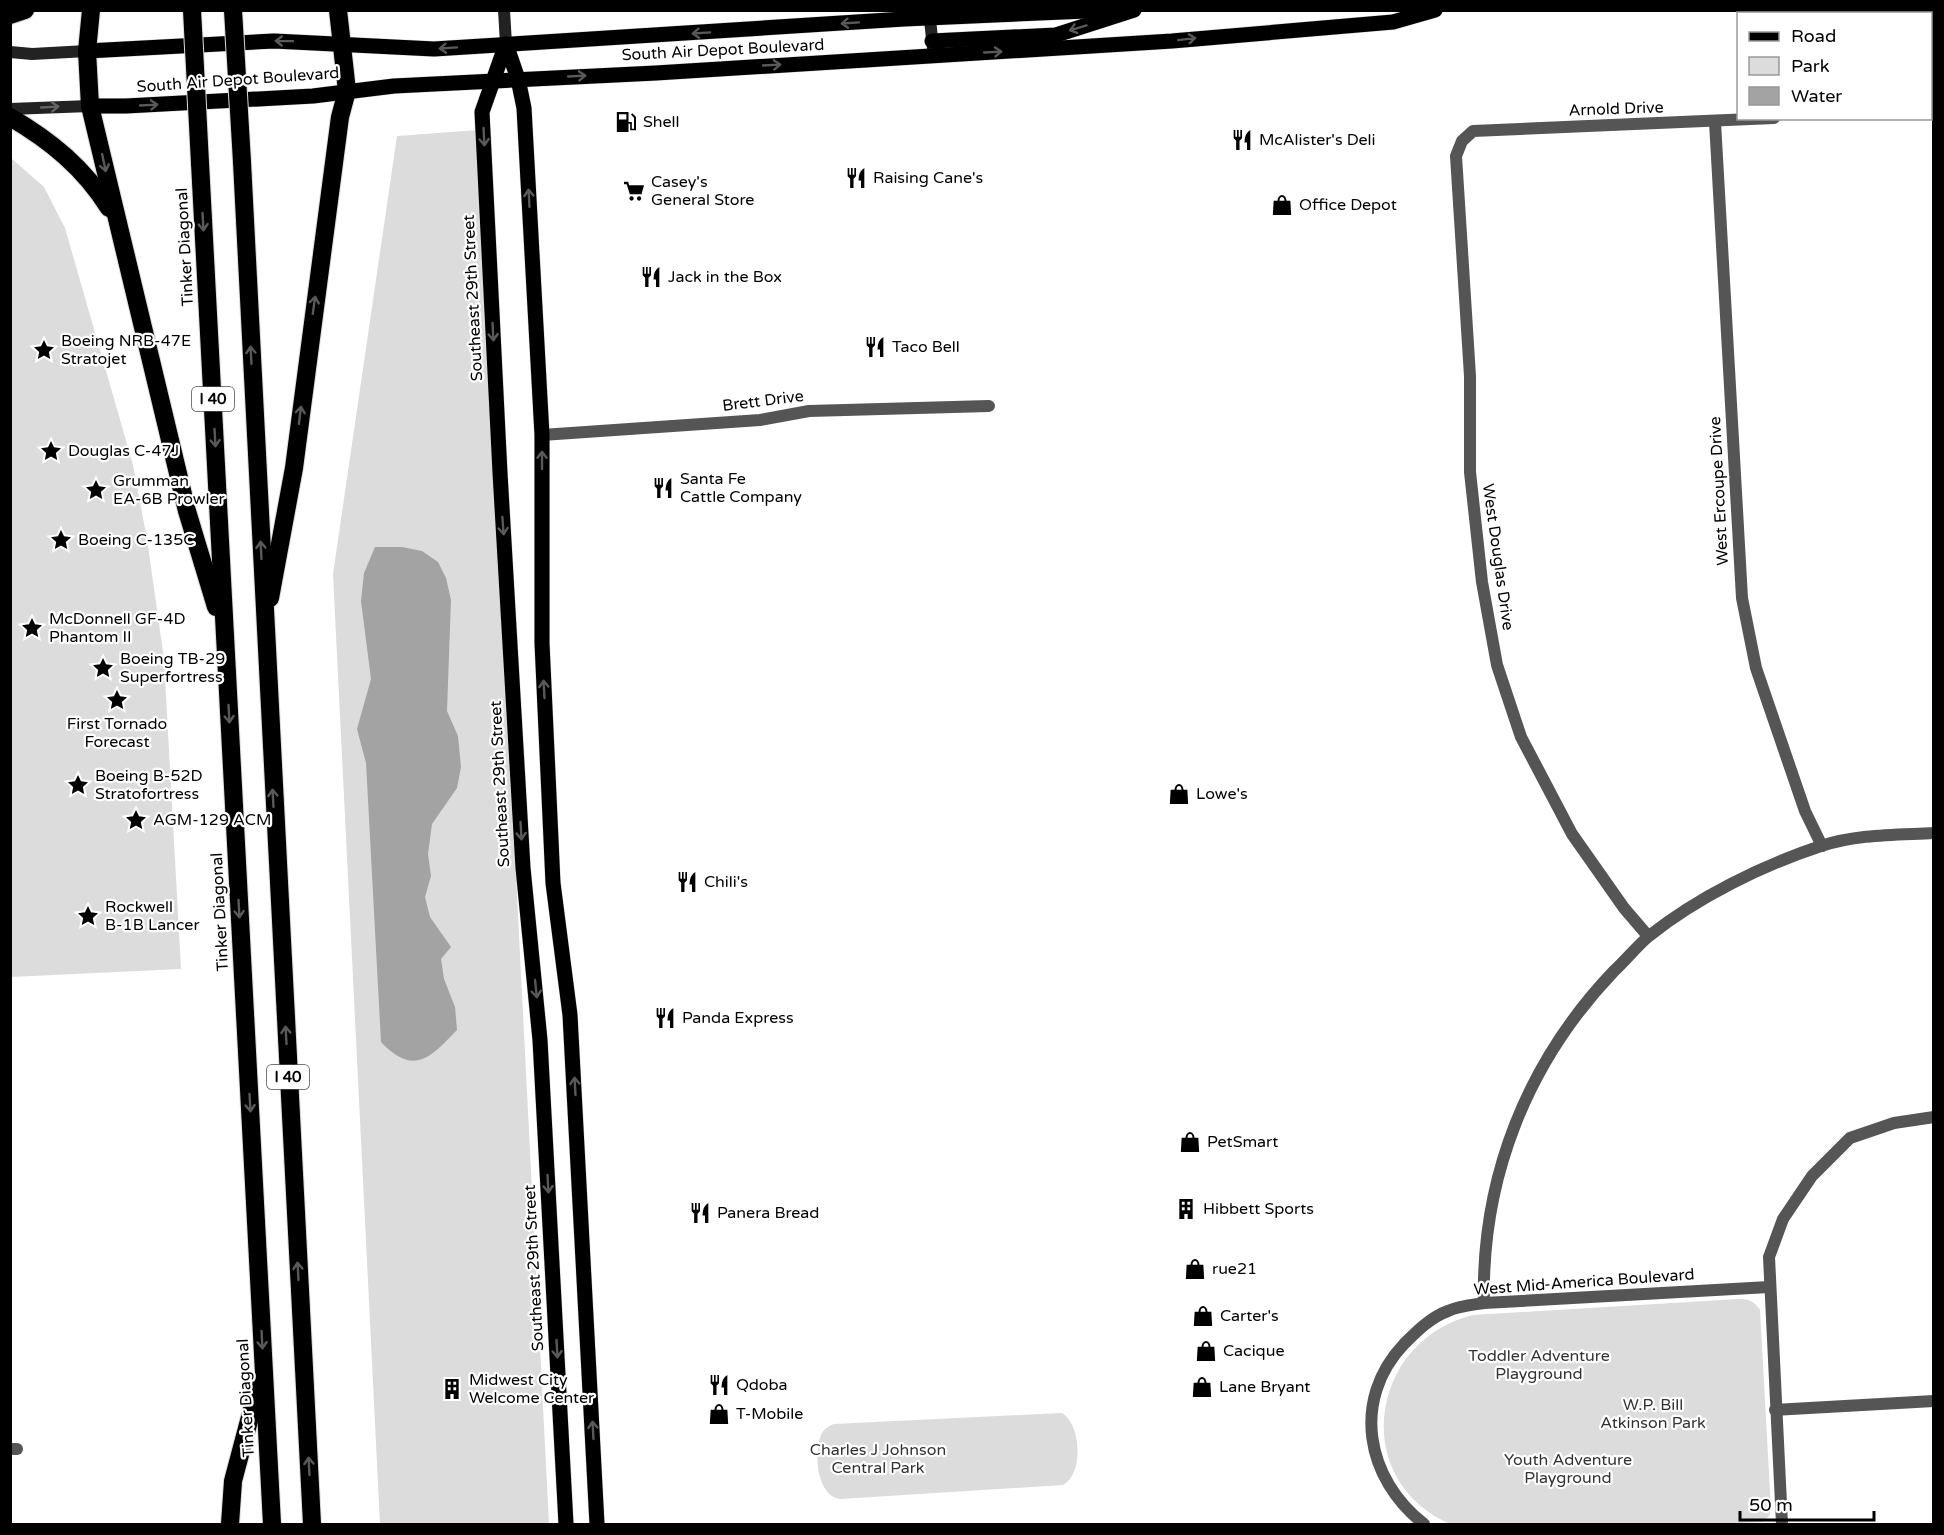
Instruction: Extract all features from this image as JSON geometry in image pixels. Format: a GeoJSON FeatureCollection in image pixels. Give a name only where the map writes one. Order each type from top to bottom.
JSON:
{"type":"FeatureCollection","features":[{"type":"Feature","properties":{"kind":"highway"},"geometry":{"type":"LineString","coordinates":[[10,15],[25,10]]}},
{"type":"Feature","properties":{"kind":"highway"},"geometry":{"type":"LineString","coordinates":[[92,10],[87,51],[90,106],[187,511],[225,635]]}},
{"type":"Feature","properties":{"kind":"highway","name":"Tinker Diagonal"},"geometry":{"type":"LineString","coordinates":[[192,10],[272,1524]]}},
{"type":"Feature","properties":{"kind":"highway","name":"I 40"},"geometry":{"type":"LineString","coordinates":[[233,10],[312,1524]]}},
{"type":"Feature","properties":{"kind":"highway"},"geometry":{"type":"LineString","coordinates":[[265,630],[294,468],[340,117],[347,91],[338,10]]}},
{"type":"Feature","properties":{"kind":"highway"},"geometry":{"type":"LineString","coordinates":[[10,117],[41,135],[73,163],[95,186],[117,221]]}},
{"type":"Feature","properties":{"kind":"highway"},"geometry":{"type":"LineString","coordinates":[[230,1524],[233,1481],[264,1367]]}},
{"type":"Feature","properties":{"kind":"main road","name":"Southeast 29th Street"},"geometry":{"type":"LineString","coordinates":[[504,10],[506,44],[518,79],[524,108],[542,435],[542,643],[548,788],[553,882],[570,1015],[597,1524]]}},
{"type":"Feature","properties":{"kind":"main road","name":"South Air Depot Boulevard"},"geometry":{"type":"LineString","coordinates":[[10,52],[32,54],[274,41],[434,49],[929,15],[1110,10]]}},
{"type":"Feature","properties":{"kind":"main road"},"geometry":{"type":"LineString","coordinates":[[929,15],[933,48],[1056,35],[1134,10]]}},
{"type":"Feature","properties":{"kind":"main road","name":"South Air Depot Boulevard"},"geometry":{"type":"LineString","coordinates":[[10,109],[126,106],[313,96],[347,91],[492,80],[656,73],[933,48],[1172,41],[1393,22],[1435,10]]}},
{"type":"Feature","properties":{"kind":"main road","name":"Southeast 29th Street"},"geometry":{"type":"LineString","coordinates":[[506,44],[483,112],[498,449],[523,868],[541,1052],[566,1524]]}},
{"type":"Feature","properties":{"kind":"street","name":"Arnold Drive"},"geometry":{"type":"LineString","coordinates":[[1462,141],[1473,131],[1744,120]]}},
{"type":"Feature","properties":{"kind":"street","name":"West Ercoupe Drive"},"geometry":{"type":"LineString","coordinates":[[1715,122],[1742,598],[1756,668],[1805,811],[1822,846]]}},
{"type":"Feature","properties":{"kind":"street","name":"West Douglas Drive"},"geometry":{"type":"LineString","coordinates":[[1462,141],[1456,156],[1470,376],[1470,472],[1482,582],[1497,665],[1521,737],[1572,834],[1624,908],[1648,936]]}},
{"type":"Feature","properties":{"kind":"street","name":"Brett Drive"},"geometry":{"type":"LineString","coordinates":[[542,435],[760,420],[809,411],[988,406]]}},
{"type":"Feature","properties":{"kind":"street"},"geometry":{"type":"LineString","coordinates":[[1484,1304],[1483,1273],[1491,1205],[1501,1162],[1520,1108],[1545,1064],[1593,993],[1648,936],[1712,893],[1822,846],[1855,838],[1934,832]]}},
{"type":"Feature","properties":{"kind":"street"},"geometry":{"type":"LineString","coordinates":[[1782,1524],[1768,1257],[1783,1219],[1812,1176],[1850,1138],[1894,1124],[1934,1117]]}},
{"type":"Feature","properties":{"kind":"street","name":"West Mid-America Boulevard"},"geometry":{"type":"LineString","coordinates":[[1424,1524],[1408,1512],[1389,1488],[1379,1469],[1374,1452],[1372,1413],[1380,1381],[1400,1349],[1414,1333],[1431,1320],[1448,1311],[1484,1304],[1769,1287]]}},
{"type":"Feature","properties":{"kind":"street"},"geometry":{"type":"LineString","coordinates":[[1775,1410],[1934,1401]]}},
{"type":"Feature","properties":{"kind":"green space"},"geometry":{"type":"Polygon","coordinates":[[[478,130],[549,1524],[380,1524],[333,574],[397,136],[478,130]]]}},
{"type":"Feature","properties":{"kind":"green space"},"geometry":{"type":"Polygon","coordinates":[[[11,158],[44,187],[65,228],[133,465],[147,539],[164,659],[181,969],[11,977],[11,158]]]}},
{"type":"Feature","properties":{"kind":"green space","name":"W.P. Bill Atkinson Park"},"geometry":{"type":"Polygon","coordinates":[[[1738,1299],[1751,1301],[1760,1310],[1771,1510],[1769,1516],[1762,1522],[1450,1524],[1417,1503],[1396,1476],[1385,1445],[1385,1412],[1394,1380],[1412,1352],[1438,1329],[1473,1315],[1738,1299]]]}},
{"type":"Feature","properties":{"kind":"green space","name":"Charles J Johnson Central Park"},"geometry":{"type":"Polygon","coordinates":[[[1062,1413],[1073,1427],[1078,1449],[1074,1471],[1063,1485],[840,1499],[832,1496],[821,1481],[817,1461],[819,1441],[824,1430],[834,1424],[1062,1413]]]}},
{"type":"Feature","properties":{"kind":"water"},"geometry":{"type":"Polygon","coordinates":[[[375,547],[402,547],[422,551],[438,562],[446,578],[451,600],[447,711],[458,736],[461,767],[457,788],[432,824],[428,854],[431,876],[425,897],[430,917],[451,947],[441,959],[444,979],[455,1007],[457,1030],[430,1055],[413,1061],[403,1059],[381,1042],[366,763],[357,729],[371,679],[361,601],[364,573],[375,547]]]}},
{"type":"Feature","properties":{"kind":"place","name":"Shell"},"geometry":{"type":"Point","coordinates":[626,122]}},
{"type":"Feature","properties":{"kind":"place","name":"McAlister's Deli"},"geometry":{"type":"Point","coordinates":[1242,140]}},
{"type":"Feature","properties":{"kind":"place","name":"Raising Cane's"},"geometry":{"type":"Point","coordinates":[856,178]}},
{"type":"Feature","properties":{"kind":"place","name":"Casey's General Store"},"geometry":{"type":"Point","coordinates":[634,191]}},
{"type":"Feature","properties":{"kind":"place","name":"Office Depot"},"geometry":{"type":"Point","coordinates":[1282,205]}},
{"type":"Feature","properties":{"kind":"place","name":"Jack in the Box"},"geometry":{"type":"Point","coordinates":[651,277]}},
{"type":"Feature","properties":{"kind":"place","name":"Taco Bell"},"geometry":{"type":"Point","coordinates":[875,347]}},
{"type":"Feature","properties":{"kind":"place","name":"Boeing NRB-47E Stratojet"},"geometry":{"type":"Point","coordinates":[44,350]}},
{"type":"Feature","properties":{"kind":"place","name":"Douglas C-47J"},"geometry":{"type":"Point","coordinates":[51,451]}},
{"type":"Feature","properties":{"kind":"place","name":"Santa Fe Cattle Company"},"geometry":{"type":"Point","coordinates":[663,488]}},
{"type":"Feature","properties":{"kind":"place","name":"Grumman EA-6B Prowler"},"geometry":{"type":"Point","coordinates":[96,490]}},
{"type":"Feature","properties":{"kind":"place","name":"Boeing C-135C"},"geometry":{"type":"Point","coordinates":[61,540]}},
{"type":"Feature","properties":{"kind":"place","name":"McDonnell GF-4D Phantom II"},"geometry":{"type":"Point","coordinates":[32,628]}},
{"type":"Feature","properties":{"kind":"place","name":"Boeing TB-29 Superfortress"},"geometry":{"type":"Point","coordinates":[103,668]}},
{"type":"Feature","properties":{"kind":"place","name":"First Tornado Forecast"},"geometry":{"type":"Point","coordinates":[117,700]}},
{"type":"Feature","properties":{"kind":"place","name":"Boeing B-52D Stratofortress"},"geometry":{"type":"Point","coordinates":[78,785]}},
{"type":"Feature","properties":{"kind":"place","name":"Lowe's"},"geometry":{"type":"Point","coordinates":[1179,794]}},
{"type":"Feature","properties":{"kind":"place","name":"AGM-129 ACM"},"geometry":{"type":"Point","coordinates":[136,820]}},
{"type":"Feature","properties":{"kind":"place","name":"Chili's"},"geometry":{"type":"Point","coordinates":[687,882]}},
{"type":"Feature","properties":{"kind":"place","name":"Rockwell B-1B Lancer"},"geometry":{"type":"Point","coordinates":[88,916]}},
{"type":"Feature","properties":{"kind":"place","name":"Panda Express"},"geometry":{"type":"Point","coordinates":[665,1018]}},
{"type":"Feature","properties":{"kind":"place","name":"PetSmart"},"geometry":{"type":"Point","coordinates":[1190,1142]}},
{"type":"Feature","properties":{"kind":"place","name":"Hibbett Sports"},"geometry":{"type":"Point","coordinates":[1186,1209]}},
{"type":"Feature","properties":{"kind":"place","name":"Panera Bread"},"geometry":{"type":"Point","coordinates":[700,1213]}},
{"type":"Feature","properties":{"kind":"place","name":"rue21"},"geometry":{"type":"Point","coordinates":[1195,1269]}},
{"type":"Feature","properties":{"kind":"place","name":"Carter's"},"geometry":{"type":"Point","coordinates":[1203,1316]}},
{"type":"Feature","properties":{"kind":"place","name":"Cacique"},"geometry":{"type":"Point","coordinates":[1206,1351]}},
{"type":"Feature","properties":{"kind":"place","name":"Qdoba"},"geometry":{"type":"Point","coordinates":[719,1385]}},
{"type":"Feature","properties":{"kind":"place","name":"Lane Bryant"},"geometry":{"type":"Point","coordinates":[1202,1387]}},
{"type":"Feature","properties":{"kind":"place","name":"Midwest City Welcome Center"},"geometry":{"type":"Point","coordinates":[452,1389]}},
{"type":"Feature","properties":{"kind":"place","name":"T-Mobile"},"geometry":{"type":"Point","coordinates":[719,1414]}},
{"type":"Feature","properties":{"kind":"park label","name":"Toddler Adventure Playground"},"geometry":{"type":"Point","coordinates":[1539,1365]}},
{"type":"Feature","properties":{"kind":"park label","name":"Youth Adventure Playground"},"geometry":{"type":"Point","coordinates":[1568,1469]}}]}
